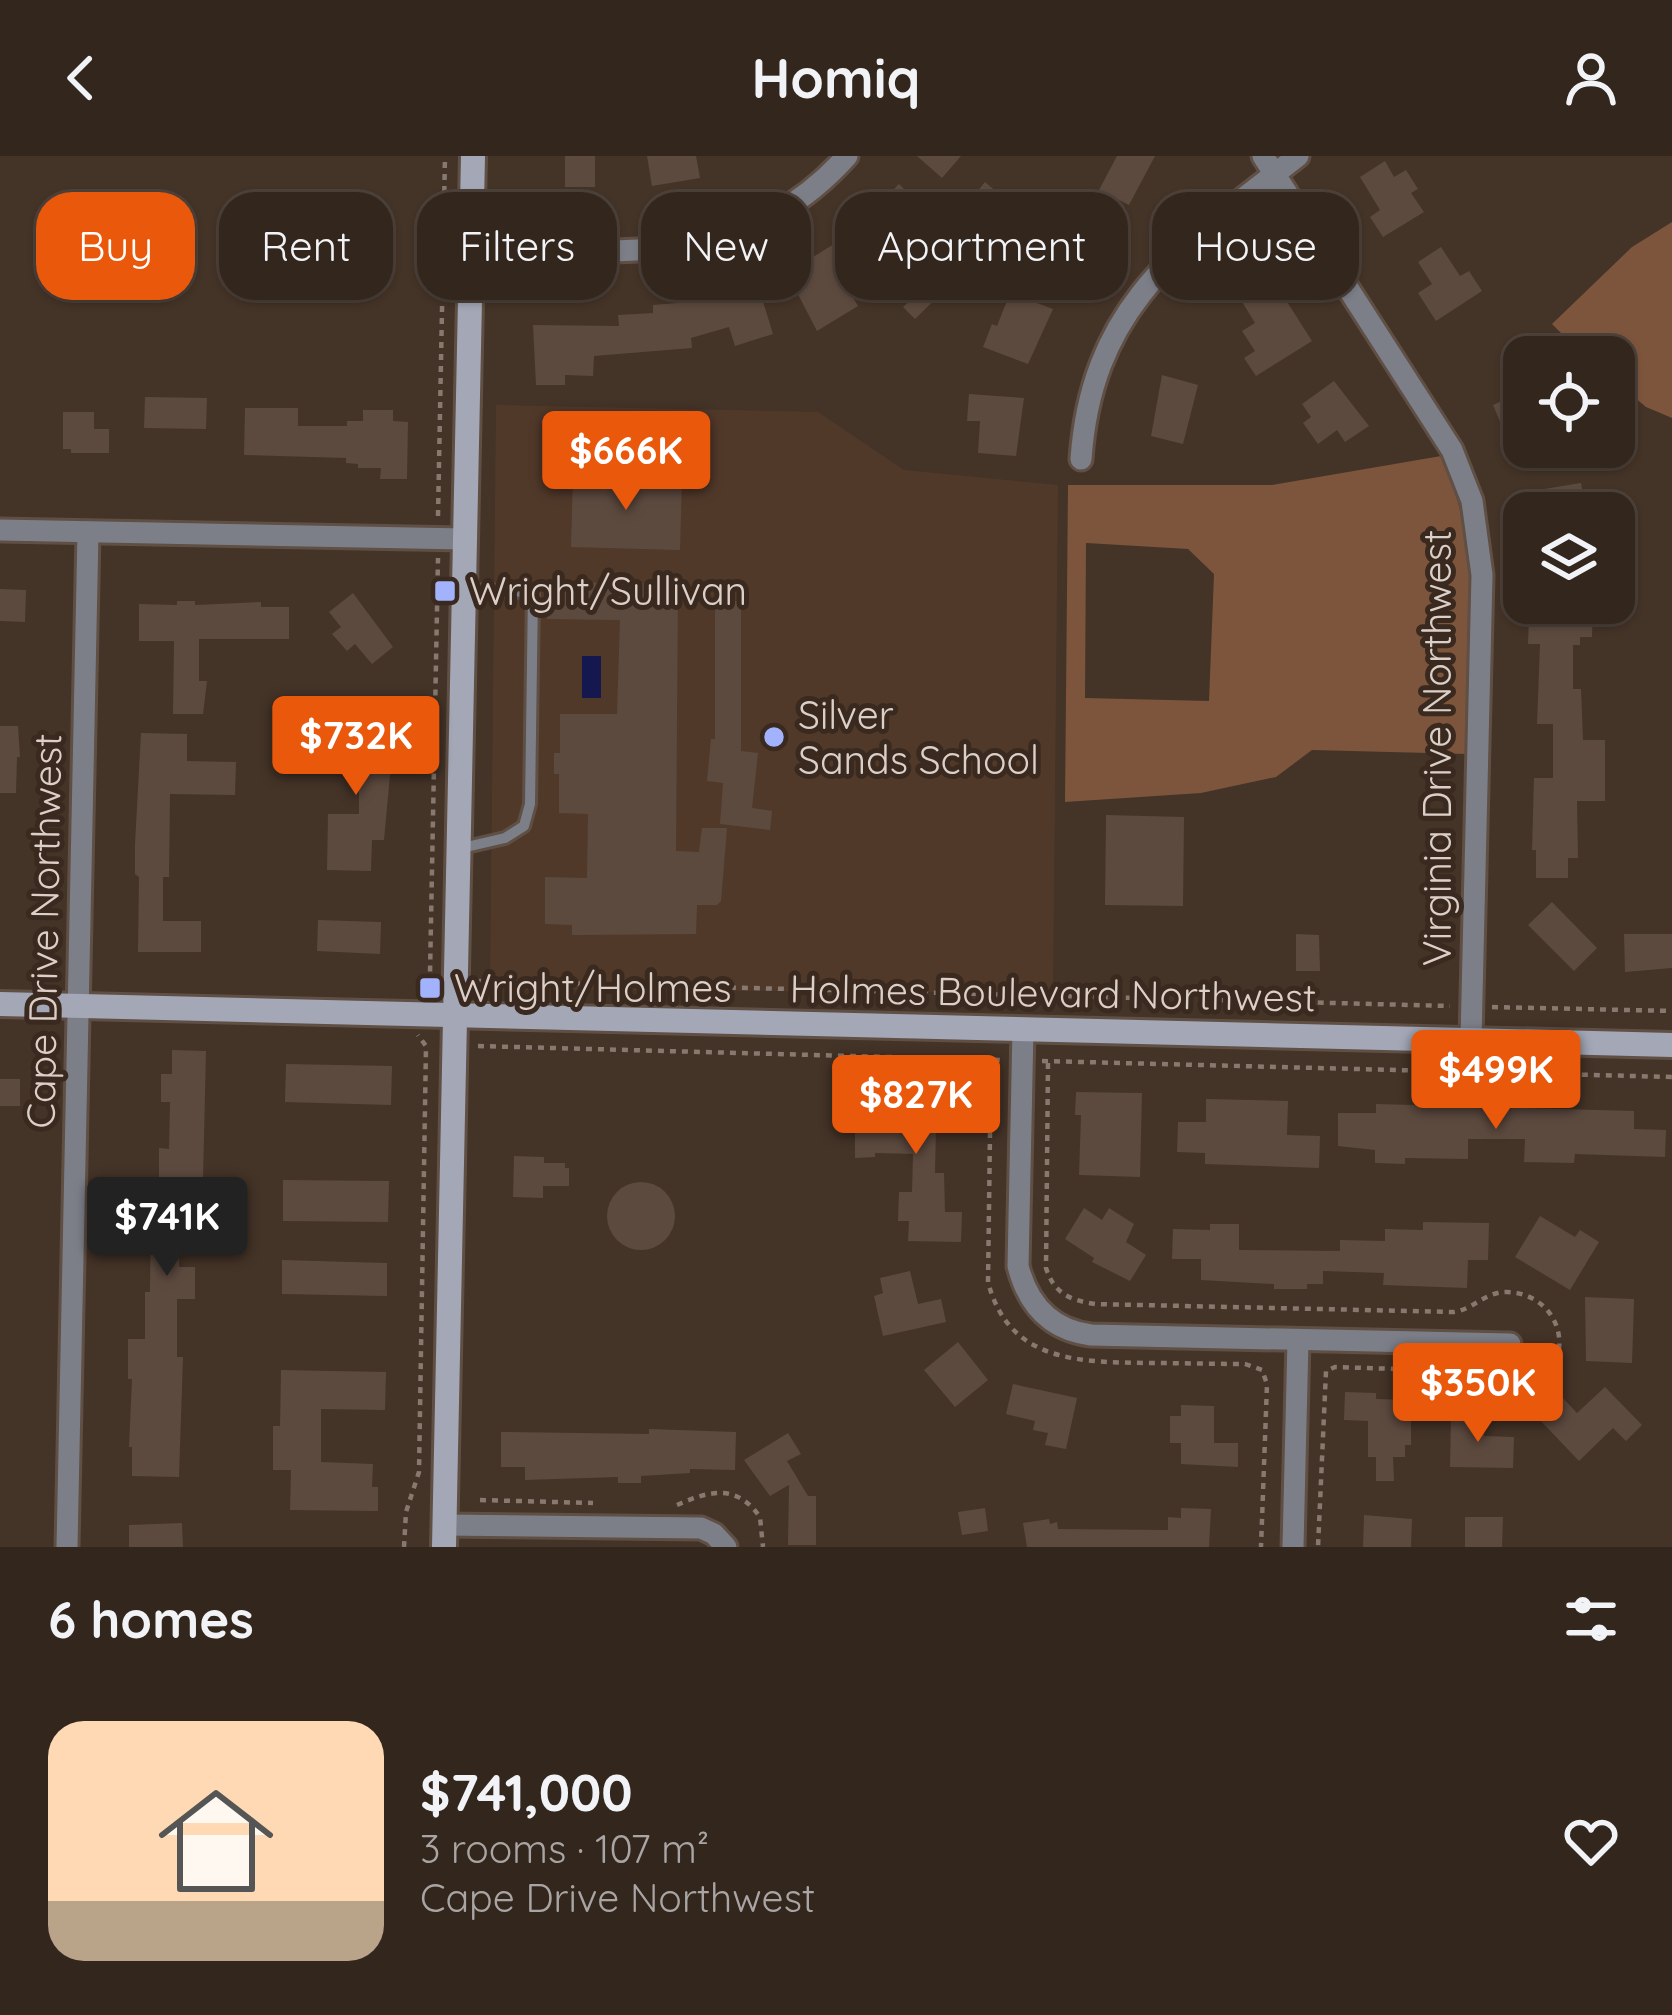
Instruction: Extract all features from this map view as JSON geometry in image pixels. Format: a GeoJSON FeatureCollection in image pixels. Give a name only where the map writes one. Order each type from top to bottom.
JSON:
{"type":"FeatureCollection","features":[{"type":"Feature","properties":{"kind":"street"},"geometry":{"type":"LineString","coordinates":[[472,192],[473,156]]}},
{"type":"Feature","properties":{"kind":"street"},"geometry":{"type":"LineString","coordinates":[[617,250],[664,250],[710,242],[753,227],[818,187],[847,156]]}},
{"type":"Feature","properties":{"kind":"street"},"geometry":{"type":"LineString","coordinates":[[1082,459],[1092,387],[1124,316],[1175,253],[1269,165],[1298,156]]}},
{"type":"Feature","properties":{"kind":"street","name":"Virginia Drive Northwest"},"geometry":{"type":"LineString","coordinates":[[1269,165],[1435,422],[1472,501],[1482,575],[1471,1040]]}},
{"type":"Feature","properties":{"kind":"street"},"geometry":{"type":"LineString","coordinates":[[470,300],[445,1536],[701,1528],[726,1547]]}},
{"type":"Feature","properties":{"kind":"street"},"geometry":{"type":"LineString","coordinates":[[0,530],[465,539]]}},
{"type":"Feature","properties":{"kind":"street","name":"Cape Drive Northwest"},"geometry":{"type":"LineString","coordinates":[[67,1547],[88,532]]}},
{"type":"Feature","properties":{"kind":"street","name":"Holmes Boulevard Northwest"},"geometry":{"type":"LineString","coordinates":[[0,1004],[1672,1045]]}},
{"type":"Feature","properties":{"kind":"street"},"geometry":{"type":"LineString","coordinates":[[1023,1028],[1018,1266],[1039,1312],[1055,1324],[1080,1334],[1510,1344]]}},
{"type":"Feature","properties":{"kind":"street"},"geometry":{"type":"LineString","coordinates":[[1293,1547],[1298,1340]]}},
{"type":"Feature","properties":{"kind":"lane"},"geometry":{"type":"LineString","coordinates":[[459,849],[505,838],[524,826],[530,804],[533,592],[464,590]]}},
{"type":"Feature","properties":{"kind":"path"},"geometry":{"type":"LineString","coordinates":[[404,1547],[406,1512],[419,1472],[426,1046],[418,1035],[421,986],[430,974],[446,156]]}},
{"type":"Feature","properties":{"kind":"path"},"geometry":{"type":"LineString","coordinates":[[425,980],[1672,1011]]}},
{"type":"Feature","properties":{"kind":"path"},"geometry":{"type":"LineString","coordinates":[[454,1046],[1672,1077]]}},
{"type":"Feature","properties":{"kind":"shaded area"},"geometry":{"type":"Polygon","coordinates":[[[1672,222],[1672,418],[1635,398],[1635,336],[1564,336],[1552,324],[1632,247],[1672,222]]]}},
{"type":"Feature","properties":{"kind":"shaded area","name":"Silver Sands School"},"geometry":{"type":"Polygon","coordinates":[[[496,405],[818,412],[904,470],[1058,485],[1053,993],[490,989],[496,405]]]}},
{"type":"Feature","properties":{"kind":"shaded area"},"geometry":{"type":"Polygon","coordinates":[[[1441,456],[1455,491],[1469,565],[1467,754],[1312,750],[1276,777],[1201,793],[1065,802],[1068,485],[1272,485],[1441,456]],[[1086,543],[1085,698],[1209,701],[1214,574],[1188,549],[1086,543]]]}},
{"type":"Feature","properties":{"kind":"shaded area"},"geometry":{"type":"Polygon","coordinates":[[[582,656],[601,656],[601,698],[582,698],[582,656]]]}},
{"type":"Feature","properties":{"kind":"building"},"geometry":{"type":"Polygon","coordinates":[[[565,156],[595,156],[595,187],[565,187],[565,156]]]}},
{"type":"Feature","properties":{"kind":"building"},"geometry":{"type":"Polygon","coordinates":[[[647,156],[696,156],[700,178],[652,186],[647,156]]]}},
{"type":"Feature","properties":{"kind":"building"},"geometry":{"type":"Polygon","coordinates":[[[917,156],[961,156],[942,178],[917,156]]]}},
{"type":"Feature","properties":{"kind":"building"},"geometry":{"type":"Polygon","coordinates":[[[1117,156],[1155,156],[1129,205],[1128,192],[1099,190],[1117,156]]]}},
{"type":"Feature","properties":{"kind":"building"},"geometry":{"type":"Polygon","coordinates":[[[1385,161],[1394,177],[1406,170],[1418,189],[1411,193],[1424,212],[1383,237],[1370,217],[1380,210],[1360,177],[1385,161]]]}},
{"type":"Feature","properties":{"kind":"building"},"geometry":{"type":"Polygon","coordinates":[[[985,182],[997,192],[977,192],[985,182]]]}},
{"type":"Feature","properties":{"kind":"building"},"geometry":{"type":"Polygon","coordinates":[[[835,243],[835,300],[854,300],[858,306],[817,331],[801,300],[811,300],[811,258],[835,243]]]}},
{"type":"Feature","properties":{"kind":"building"},"geometry":{"type":"Polygon","coordinates":[[[1441,247],[1460,276],[1469,271],[1482,291],[1436,321],[1418,293],[1432,284],[1418,262],[1441,247]]]}},
{"type":"Feature","properties":{"kind":"building"},"geometry":{"type":"Polygon","coordinates":[[[763,300],[773,334],[735,346],[729,327],[691,338],[692,348],[594,356],[593,376],[565,375],[565,385],[536,385],[533,325],[619,326],[618,315],[653,313],[653,305],[763,300]]]}},
{"type":"Feature","properties":{"kind":"building"},"geometry":{"type":"Polygon","coordinates":[[[910,300],[935,300],[915,319],[903,307],[910,300]]]}},
{"type":"Feature","properties":{"kind":"building"},"geometry":{"type":"Polygon","coordinates":[[[1007,300],[1029,300],[1053,309],[1028,364],[983,347],[992,324],[997,326],[1007,300]]]}},
{"type":"Feature","properties":{"kind":"building"},"geometry":{"type":"Polygon","coordinates":[[[1241,300],[1286,300],[1312,341],[1256,376],[1244,358],[1255,351],[1242,331],[1255,323],[1241,300]]]}},
{"type":"Feature","properties":{"kind":"building"},"geometry":{"type":"Polygon","coordinates":[[[1162,375],[1198,385],[1183,444],[1151,436],[1162,375]]]}},
{"type":"Feature","properties":{"kind":"building"},"geometry":{"type":"Polygon","coordinates":[[[1334,381],[1369,426],[1345,442],[1337,430],[1318,444],[1303,423],[1311,417],[1302,404],[1334,381]]]}},
{"type":"Feature","properties":{"kind":"building"},"geometry":{"type":"Polygon","coordinates":[[[969,394],[1024,398],[1016,456],[978,453],[980,421],[967,421],[969,394]]]}},
{"type":"Feature","properties":{"kind":"building"},"geometry":{"type":"Polygon","coordinates":[[[145,397],[207,398],[206,429],[144,428],[145,397]]]}},
{"type":"Feature","properties":{"kind":"building"},"geometry":{"type":"Polygon","coordinates":[[[1503,400],[1503,428],[1493,405],[1503,400]]]}},
{"type":"Feature","properties":{"kind":"building"},"geometry":{"type":"Polygon","coordinates":[[[245,408],[298,408],[298,426],[347,426],[347,421],[363,421],[363,410],[393,410],[393,421],[408,422],[407,479],[380,479],[381,468],[358,468],[358,464],[346,463],[346,458],[244,455],[245,408]]]}},
{"type":"Feature","properties":{"kind":"building"},"geometry":{"type":"Polygon","coordinates":[[[63,412],[94,412],[94,429],[109,429],[109,453],[63,449],[63,412]]]}},
{"type":"Feature","properties":{"kind":"building"},"geometry":{"type":"Polygon","coordinates":[[[573,476],[682,479],[680,550],[571,547],[573,476]]]}},
{"type":"Feature","properties":{"kind":"building"},"geometry":{"type":"Polygon","coordinates":[[[1581,483],[1582,492],[1532,492],[1581,483]]]}},
{"type":"Feature","properties":{"kind":"building"},"geometry":{"type":"Polygon","coordinates":[[[547,582],[678,584],[676,851],[699,852],[702,828],[727,828],[721,901],[697,905],[696,934],[572,935],[572,925],[545,924],[545,877],[587,878],[588,814],[559,813],[554,753],[560,753],[560,714],[617,714],[620,620],[547,619],[547,582]]]}},
{"type":"Feature","properties":{"kind":"building"},"geometry":{"type":"Polygon","coordinates":[[[0,589],[26,590],[25,622],[0,621],[0,589]]]}},
{"type":"Feature","properties":{"kind":"building"},"geometry":{"type":"Polygon","coordinates":[[[353,593],[393,647],[372,664],[355,644],[347,651],[332,634],[341,627],[329,612],[353,593]]]}},
{"type":"Feature","properties":{"kind":"building"},"geometry":{"type":"Polygon","coordinates":[[[177,601],[289,607],[289,639],[199,639],[199,681],[207,681],[203,714],[173,714],[174,641],[139,641],[139,604],[177,605],[177,601]]]}},
{"type":"Feature","properties":{"kind":"building"},"geometry":{"type":"Polygon","coordinates":[[[715,601],[741,601],[741,751],[758,753],[752,808],[772,811],[770,830],[720,824],[723,783],[707,781],[711,739],[715,739],[715,601]]]}},
{"type":"Feature","properties":{"kind":"building"},"geometry":{"type":"Polygon","coordinates":[[[1529,624],[1592,624],[1592,637],[1580,637],[1580,645],[1573,645],[1573,689],[1581,689],[1583,740],[1605,740],[1605,801],[1577,801],[1578,858],[1568,858],[1568,878],[1536,878],[1534,778],[1553,778],[1553,724],[1537,724],[1540,644],[1528,644],[1529,624]]]}},
{"type":"Feature","properties":{"kind":"building"},"geometry":{"type":"Polygon","coordinates":[[[0,726],[18,726],[16,793],[0,793],[0,726]]]}},
{"type":"Feature","properties":{"kind":"building"},"geometry":{"type":"Polygon","coordinates":[[[358,730],[388,730],[387,743],[393,743],[384,840],[372,840],[371,871],[327,870],[328,814],[359,814],[359,778],[297,774],[296,750],[358,751],[358,730]]]}},
{"type":"Feature","properties":{"kind":"building"},"geometry":{"type":"Polygon","coordinates":[[[141,733],[187,734],[187,761],[236,762],[235,795],[170,794],[163,921],[201,921],[201,952],[138,952],[135,844],[141,733]]]}},
{"type":"Feature","properties":{"kind":"building"},"geometry":{"type":"Polygon","coordinates":[[[1106,815],[1184,817],[1183,906],[1105,905],[1106,815]]]}},
{"type":"Feature","properties":{"kind":"building"},"geometry":{"type":"Polygon","coordinates":[[[1552,902],[1597,948],[1574,971],[1528,925],[1552,902]]]}},
{"type":"Feature","properties":{"kind":"building"},"geometry":{"type":"Polygon","coordinates":[[[318,920],[381,922],[380,954],[317,951],[318,920]]]}},
{"type":"Feature","properties":{"kind":"building"},"geometry":{"type":"Polygon","coordinates":[[[1296,934],[1319,935],[1320,971],[1296,971],[1296,934]]]}},
{"type":"Feature","properties":{"kind":"building"},"geometry":{"type":"Polygon","coordinates":[[[1624,934],[1672,934],[1672,968],[1625,972],[1624,934]]]}},
{"type":"Feature","properties":{"kind":"building"},"geometry":{"type":"Polygon","coordinates":[[[172,1050],[206,1051],[203,1179],[180,1179],[179,1267],[195,1267],[195,1299],[177,1299],[177,1357],[183,1357],[179,1477],[132,1476],[128,1339],[145,1339],[151,1190],[159,1190],[159,1148],[169,1149],[170,1102],[161,1102],[161,1074],[172,1074],[172,1050]]]}},
{"type":"Feature","properties":{"kind":"building"},"geometry":{"type":"Polygon","coordinates":[[[286,1064],[392,1066],[391,1105],[285,1102],[286,1064]]]}},
{"type":"Feature","properties":{"kind":"building"},"geometry":{"type":"Polygon","coordinates":[[[0,1079],[20,1079],[20,1106],[0,1106],[0,1079]]]}},
{"type":"Feature","properties":{"kind":"building"},"geometry":{"type":"Polygon","coordinates":[[[877,1088],[960,1094],[959,1126],[936,1126],[935,1173],[944,1173],[945,1212],[962,1212],[961,1242],[908,1241],[909,1221],[898,1221],[899,1192],[912,1192],[913,1154],[875,1153],[875,1157],[855,1158],[855,1131],[877,1131],[877,1088]]]}},
{"type":"Feature","properties":{"kind":"building"},"geometry":{"type":"Polygon","coordinates":[[[1076,1092],[1142,1093],[1140,1177],[1079,1175],[1081,1115],[1075,1115],[1076,1092]]]}},
{"type":"Feature","properties":{"kind":"building"},"geometry":{"type":"Polygon","coordinates":[[[1206,1099],[1288,1101],[1287,1135],[1320,1136],[1319,1168],[1205,1164],[1205,1153],[1177,1152],[1178,1122],[1206,1122],[1206,1099]]]}},
{"type":"Feature","properties":{"kind":"building"},"geometry":{"type":"Polygon","coordinates":[[[1376,1104],[1634,1111],[1634,1129],[1666,1130],[1665,1157],[1575,1154],[1574,1163],[1524,1162],[1525,1139],[1468,1139],[1468,1159],[1405,1158],[1405,1164],[1375,1163],[1375,1150],[1338,1146],[1338,1113],[1376,1113],[1376,1104]]]}},
{"type":"Feature","properties":{"kind":"building"},"geometry":{"type":"Polygon","coordinates":[[[514,1156],[565,1163],[569,1186],[543,1186],[543,1198],[513,1197],[514,1156]]]}},
{"type":"Feature","properties":{"kind":"building"},"geometry":{"type":"Polygon","coordinates":[[[283,1180],[389,1181],[388,1222],[283,1221],[283,1180]]]}},
{"type":"Feature","properties":{"kind":"building"},"geometry":{"type":"Polygon","coordinates":[[[641,1182],[665,1192],[675,1216],[665,1240],[641,1250],[617,1240],[607,1216],[617,1192],[641,1182]]]}},
{"type":"Feature","properties":{"kind":"building"},"geometry":{"type":"Polygon","coordinates":[[[1084,1208],[1102,1220],[1109,1208],[1134,1224],[1126,1242],[1146,1255],[1130,1281],[1092,1262],[1094,1258],[1065,1239],[1084,1208]]]}},
{"type":"Feature","properties":{"kind":"building"},"geometry":{"type":"Polygon","coordinates":[[[1540,1216],[1575,1237],[1580,1230],[1599,1242],[1570,1290],[1515,1257],[1540,1216]]]}},
{"type":"Feature","properties":{"kind":"building"},"geometry":{"type":"Polygon","coordinates":[[[1423,1222],[1489,1223],[1488,1260],[1468,1260],[1467,1288],[1383,1285],[1384,1273],[1323,1271],[1323,1284],[1274,1289],[1274,1284],[1201,1280],[1201,1259],[1172,1259],[1173,1229],[1210,1230],[1210,1224],[1239,1224],[1239,1250],[1340,1251],[1340,1240],[1385,1241],[1385,1229],[1423,1230],[1423,1222]]]}},
{"type":"Feature","properties":{"kind":"building"},"geometry":{"type":"Polygon","coordinates":[[[282,1260],[387,1263],[387,1296],[282,1294],[282,1260]]]}},
{"type":"Feature","properties":{"kind":"building"},"geometry":{"type":"Polygon","coordinates":[[[910,1271],[918,1304],[941,1299],[946,1322],[883,1336],[874,1296],[883,1293],[880,1278],[910,1271]]]}},
{"type":"Feature","properties":{"kind":"building"},"geometry":{"type":"Polygon","coordinates":[[[1585,1297],[1634,1299],[1632,1363],[1586,1361],[1585,1297]]]}},
{"type":"Feature","properties":{"kind":"building"},"geometry":{"type":"Polygon","coordinates":[[[958,1342],[988,1380],[955,1407],[924,1370],[958,1342]]]}},
{"type":"Feature","properties":{"kind":"building"},"geometry":{"type":"Polygon","coordinates":[[[281,1370],[386,1372],[385,1410],[321,1409],[321,1462],[373,1464],[378,1511],[290,1510],[291,1470],[273,1470],[281,1370]]]}},
{"type":"Feature","properties":{"kind":"building"},"geometry":{"type":"Polygon","coordinates":[[[1013,1384],[1077,1398],[1066,1449],[1045,1445],[1048,1433],[1033,1430],[1035,1421],[1006,1414],[1013,1384]]]}},
{"type":"Feature","properties":{"kind":"building"},"geometry":{"type":"Polygon","coordinates":[[[1605,1387],[1642,1425],[1626,1441],[1613,1428],[1579,1461],[1538,1418],[1561,1396],[1577,1413],[1605,1387]]]}},
{"type":"Feature","properties":{"kind":"building"},"geometry":{"type":"Polygon","coordinates":[[[1345,1392],[1411,1400],[1411,1445],[1405,1445],[1405,1457],[1393,1457],[1394,1481],[1376,1481],[1376,1457],[1368,1457],[1368,1421],[1344,1420],[1345,1392]]]}},
{"type":"Feature","properties":{"kind":"building"},"geometry":{"type":"Polygon","coordinates":[[[1181,1405],[1214,1406],[1214,1443],[1238,1443],[1238,1467],[1181,1464],[1181,1443],[1170,1443],[1170,1416],[1181,1416],[1181,1405]]]}},
{"type":"Feature","properties":{"kind":"building"},"geometry":{"type":"Polygon","coordinates":[[[1451,1414],[1484,1414],[1484,1436],[1514,1437],[1513,1468],[1450,1467],[1451,1414]]]}},
{"type":"Feature","properties":{"kind":"building"},"geometry":{"type":"Polygon","coordinates":[[[649,1429],[736,1432],[735,1470],[690,1469],[690,1473],[641,1476],[641,1483],[618,1483],[618,1477],[525,1480],[525,1467],[501,1467],[501,1432],[649,1434],[649,1429]]]}},
{"type":"Feature","properties":{"kind":"building"},"geometry":{"type":"Polygon","coordinates":[[[788,1433],[801,1454],[787,1461],[808,1496],[816,1496],[816,1545],[788,1545],[789,1485],[770,1496],[744,1460],[788,1433]]]}},
{"type":"Feature","properties":{"kind":"building"},"geometry":{"type":"Polygon","coordinates":[[[985,1508],[988,1531],[962,1535],[958,1512],[985,1508]]]}},
{"type":"Feature","properties":{"kind":"building"},"geometry":{"type":"Polygon","coordinates":[[[1181,1508],[1211,1509],[1209,1547],[1027,1547],[1023,1523],[1049,1519],[1050,1524],[1057,1522],[1058,1529],[1168,1530],[1168,1517],[1181,1518],[1181,1508]]]}},
{"type":"Feature","properties":{"kind":"building"},"geometry":{"type":"Polygon","coordinates":[[[1364,1515],[1412,1519],[1411,1547],[1363,1547],[1364,1515]]]}},
{"type":"Feature","properties":{"kind":"building"},"geometry":{"type":"Polygon","coordinates":[[[1465,1517],[1503,1517],[1502,1547],[1465,1547],[1465,1517]]]}},
{"type":"Feature","properties":{"kind":"building"},"geometry":{"type":"Polygon","coordinates":[[[182,1523],[183,1547],[129,1547],[129,1525],[182,1523]]]}},
{"type":"Feature","properties":{"kind":"place","name":"Wright/Sullivan"},"geometry":{"type":"Point","coordinates":[445,591]}},
{"type":"Feature","properties":{"kind":"place","name":"Silver Sands School"},"geometry":{"type":"Point","coordinates":[774,737]}},
{"type":"Feature","properties":{"kind":"place","name":"Wright/Holmes"},"geometry":{"type":"Point","coordinates":[430,988]}}]}
